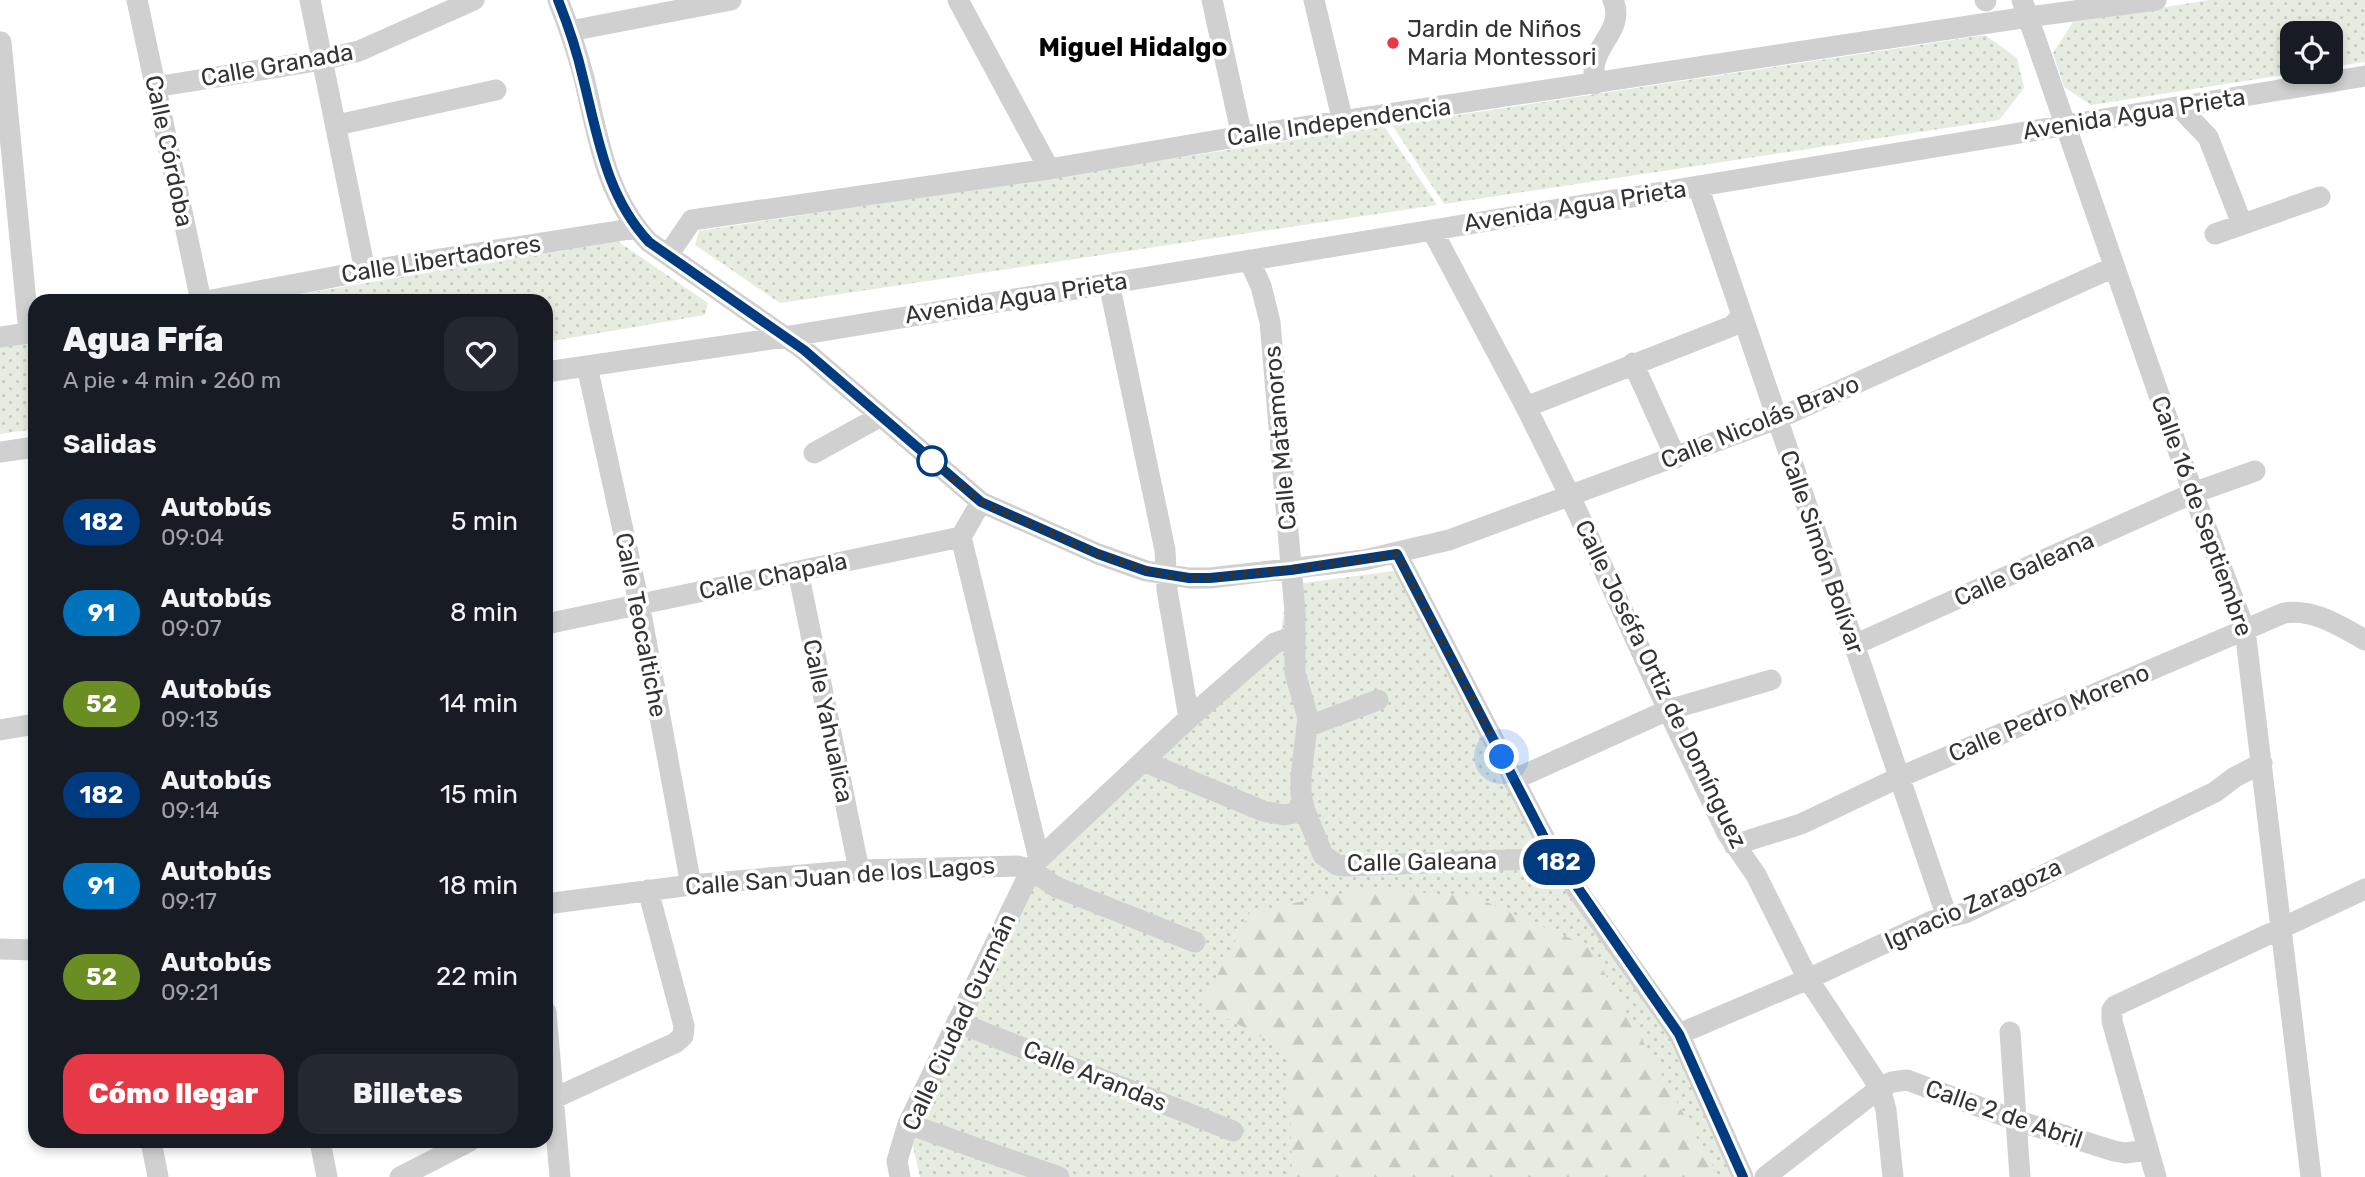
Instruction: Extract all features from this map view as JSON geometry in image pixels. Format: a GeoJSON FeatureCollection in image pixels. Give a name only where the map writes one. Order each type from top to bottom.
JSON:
{"type":"FeatureCollection","features":[{"type":"Feature","properties":{"kind":"street","name":"Calle Córdoba"},"geometry":{"type":"LineString","coordinates":[[137,0],[201,294]]}},
{"type":"Feature","properties":{"kind":"street"},"geometry":{"type":"LineString","coordinates":[[310,0],[365,271]]}},
{"type":"Feature","properties":{"kind":"street","name":"Calle Granada"},"geometry":{"type":"LineString","coordinates":[[155,87],[322,60],[359,51],[474,0]]}},
{"type":"Feature","properties":{"kind":"street","name":"Calle Nicolás Bravo"},"geometry":{"type":"LineString","coordinates":[[558,0],[570,31],[609,175],[622,208],[649,242],[785,337],[981,502],[1098,554],[1167,576],[1210,578],[1291,570],[1397,554],[1449,540],[1777,419],[2114,267]]}},
{"type":"Feature","properties":{"kind":"street"},"geometry":{"type":"LineString","coordinates":[[570,31],[731,0]]}},
{"type":"Feature","properties":{"kind":"street"},"geometry":{"type":"LineString","coordinates":[[958,0],[1049,169]]}},
{"type":"Feature","properties":{"kind":"street"},"geometry":{"type":"LineString","coordinates":[[1212,0],[1241,136]]}},
{"type":"Feature","properties":{"kind":"street"},"geometry":{"type":"LineString","coordinates":[[1314,0],[1343,122]]}},
{"type":"Feature","properties":{"kind":"street"},"geometry":{"type":"LineString","coordinates":[[1595,84],[1594,63],[1616,20],[1614,0]]}},
{"type":"Feature","properties":{"kind":"street","name":"Calle Independencia"},"geometry":{"type":"LineString","coordinates":[[668,255],[692,220],[1049,169],[1241,136],[1595,84],[2025,8],[2156,0]]}},
{"type":"Feature","properties":{"kind":"street","name":"Calle 16 de Septiembre"},"geometry":{"type":"LineString","coordinates":[[2025,8],[2193,493],[2245,630],[2311,1177]]}},
{"type":"Feature","properties":{"kind":"street"},"geometry":{"type":"LineString","coordinates":[[1,42],[28,295]]}},
{"type":"Feature","properties":{"kind":"street","name":"Avenida Agua Prieta"},"geometry":{"type":"LineString","coordinates":[[553,371],[785,337],[2365,76]]}},
{"type":"Feature","properties":{"kind":"street"},"geometry":{"type":"LineString","coordinates":[[337,125],[496,90]]}},
{"type":"Feature","properties":{"kind":"street"},"geometry":{"type":"LineString","coordinates":[[2179,107],[2208,137],[2242,224]]}},
{"type":"Feature","properties":{"kind":"street","name":"Calle Simón Bolívar"},"geometry":{"type":"LineString","coordinates":[[1698,186],[1947,917]]}},
{"type":"Feature","properties":{"kind":"street"},"geometry":{"type":"LineString","coordinates":[[2215,234],[2320,197]]}},
{"type":"Feature","properties":{"kind":"street","name":"Calle Libertadores"},"geometry":{"type":"LineString","coordinates":[[241,294],[365,271],[636,228]]}},
{"type":"Feature","properties":{"kind":"street","name":"Calle Joséfa Ortiz de Domínguez"},"geometry":{"type":"LineString","coordinates":[[1432,230],[1570,496],[1668,710],[1734,845],[1756,874],[1808,979],[1880,1088],[1886,1110],[1893,1177]]}},
{"type":"Feature","properties":{"kind":"street","name":"Calle Matamoros"},"geometry":{"type":"LineString","coordinates":[[1250,260],[1264,294],[1270,322],[1291,570],[1297,684],[1306,709],[1308,726],[1300,785],[1305,811],[1319,847],[1330,861]]}},
{"type":"Feature","properties":{"kind":"street"},"geometry":{"type":"LineString","coordinates":[[1109,283],[1165,550],[1189,718]]}},
{"type":"Feature","properties":{"kind":"street"},"geometry":{"type":"LineString","coordinates":[[1526,407],[1732,326],[1742,316]]}},
{"type":"Feature","properties":{"kind":"street"},"geometry":{"type":"LineString","coordinates":[[0,337],[28,333]]}},
{"type":"Feature","properties":{"kind":"street"},"geometry":{"type":"LineString","coordinates":[[1633,363],[1676,458]]}},
{"type":"Feature","properties":{"kind":"street","name":"Calle Teocaltiche"},"geometry":{"type":"LineString","coordinates":[[587,366],[639,603],[691,885]]}},
{"type":"Feature","properties":{"kind":"street"},"geometry":{"type":"LineString","coordinates":[[814,453],[881,416]]}},
{"type":"Feature","properties":{"kind":"street"},"geometry":{"type":"LineString","coordinates":[[0,452],[28,448]]}},
{"type":"Feature","properties":{"kind":"street","name":"Calle Galeana"},"geometry":{"type":"LineString","coordinates":[[1854,645],[2193,493],[2255,471]]}},
{"type":"Feature","properties":{"kind":"street"},"geometry":{"type":"LineString","coordinates":[[981,502],[961,537],[1035,864],[1056,887],[1195,942]]}},
{"type":"Feature","properties":{"kind":"street","name":"Calle Chapala"},"geometry":{"type":"LineString","coordinates":[[553,622],[961,537]]}},
{"type":"Feature","properties":{"kind":"street"},"geometry":{"type":"LineString","coordinates":[[1397,554],[1556,858],[1679,1034],[1743,1177]]}},
{"type":"Feature","properties":{"kind":"street","name":"Calle Yahualica"},"geometry":{"type":"LineString","coordinates":[[798,571],[859,870]]}},
{"type":"Feature","properties":{"kind":"street","name":"Calle Pedro Moreno"},"geometry":{"type":"LineString","coordinates":[[1734,845],[1801,824],[1900,777],[2284,613],[2299,612],[2326,620],[2365,640]]}},
{"type":"Feature","properties":{"kind":"street"},"geometry":{"type":"LineString","coordinates":[[1035,864],[1189,718],[1275,643],[1295,636]]}},
{"type":"Feature","properties":{"kind":"street"},"geometry":{"type":"LineString","coordinates":[[1513,780],[1668,710],[1771,680]]}},
{"type":"Feature","properties":{"kind":"street"},"geometry":{"type":"LineString","coordinates":[[1308,726],[1378,700]]}},
{"type":"Feature","properties":{"kind":"street"},"geometry":{"type":"LineString","coordinates":[[0,730],[28,725]]}},
{"type":"Feature","properties":{"kind":"street"},"geometry":{"type":"LineString","coordinates":[[1143,761],[1263,811],[1284,815],[1305,811]]}},
{"type":"Feature","properties":{"kind":"street","name":"Ignacio Zaragoza"},"geometry":{"type":"LineString","coordinates":[[1679,1034],[1808,979],[1932,921],[1965,913],[2215,792],[2235,777],[2262,763]]}},
{"type":"Feature","properties":{"kind":"street","name":"Calle Galeana"},"geometry":{"type":"LineString","coordinates":[[1330,861],[1346,866],[1556,858]]}},
{"type":"Feature","properties":{"kind":"street","name":"Calle San Juan de los Lagos"},"geometry":{"type":"LineString","coordinates":[[553,903],[691,885],[859,870],[1035,864]]}},
{"type":"Feature","properties":{"kind":"street","name":"Calle Ciudad Guzmán"},"geometry":{"type":"LineString","coordinates":[[900,1177],[897,1161],[908,1124],[1035,864]]}},
{"type":"Feature","properties":{"kind":"street"},"geometry":{"type":"LineString","coordinates":[[2155,1177],[2112,1021],[2112,1010],[2120,1002],[2365,889]]}},
{"type":"Feature","properties":{"kind":"street"},"geometry":{"type":"LineString","coordinates":[[553,1099],[675,1043],[683,1036],[684,1026],[648,890]]}},
{"type":"Feature","properties":{"kind":"street"},"geometry":{"type":"LineString","coordinates":[[0,949],[28,950]]}},
{"type":"Feature","properties":{"kind":"street","name":"Calle Arandas"},"geometry":{"type":"LineString","coordinates":[[957,1022],[1233,1131]]}},
{"type":"Feature","properties":{"kind":"street"},"geometry":{"type":"LineString","coordinates":[[2010,1032],[2020,1177]]}},
{"type":"Feature","properties":{"kind":"street","name":"Calle 2 de Abril"},"geometry":{"type":"LineString","coordinates":[[1765,1177],[1880,1088],[1892,1082],[1907,1080],[2015,1120],[2114,1151],[2125,1153],[2148,1150]]}},
{"type":"Feature","properties":{"kind":"street"},"geometry":{"type":"LineString","coordinates":[[553,1123],[560,1177]]}},
{"type":"Feature","properties":{"kind":"street"},"geometry":{"type":"LineString","coordinates":[[908,1124],[1059,1177]]}},
{"type":"Feature","properties":{"kind":"street"},"geometry":{"type":"LineString","coordinates":[[152,1148],[158,1177]]}},
{"type":"Feature","properties":{"kind":"street"},"geometry":{"type":"LineString","coordinates":[[321,1148],[327,1177]]}},
{"type":"Feature","properties":{"kind":"street"},"geometry":{"type":"LineString","coordinates":[[400,1177],[456,1148]]}},
{"type":"Feature","properties":{"kind":"green space"},"geometry":{"type":"Polygon","coordinates":[[[2209,0],[2365,0],[2365,62],[2343,65],[2343,21],[2280,21],[2280,76],[2091,105],[2064,87],[2053,53],[2073,22],[2209,0]]]}},
{"type":"Feature","properties":{"kind":"green space"},"geometry":{"type":"Polygon","coordinates":[[[1985,35],[2017,58],[2024,88],[1999,120],[1444,204],[1392,125],[1985,35]]]}},
{"type":"Feature","properties":{"kind":"green space"},"geometry":{"type":"Polygon","coordinates":[[[1384,126],[1437,205],[780,303],[695,245],[699,231],[1384,126]]]}},
{"type":"Feature","properties":{"kind":"green space"},"geometry":{"type":"Polygon","coordinates":[[[616,240],[708,303],[705,315],[553,341],[553,294],[301,294],[616,240]]]}},
{"type":"Feature","properties":{"kind":"green space"},"geometry":{"type":"Polygon","coordinates":[[[28,341],[28,430],[0,434],[0,345],[28,341]]]}},
{"type":"Feature","properties":{"kind":"green space"},"geometry":{"type":"Polygon","coordinates":[[[1401,570],[1566,868],[1665,1013],[1749,1177],[920,1177],[911,1138],[1041,859],[1281,631],[1288,585],[1401,570]]]}},
{"type":"Feature","properties":{"kind":"green space"},"geometry":{"type":"Polygon","coordinates":[[[1368,888],[1475,897],[1590,947],[1719,1177],[1292,1177],[1289,1052],[1202,1005],[1250,912],[1368,888]]]}},
{"type":"Feature","properties":{"kind":"bus line","name":"182"},"geometry":{"type":"LineString","coordinates":[[558,0],[583,74],[599,145],[615,193],[636,228],[649,242],[804,350],[981,502],[1098,554],[1167,576],[1210,578],[1291,570],[1397,554],[1547,843],[1679,1034],[1743,1177]]}},
{"type":"Feature","properties":{"kind":"place","name":"Jardin de Niños Maria Montessori"},"geometry":{"type":"Point","coordinates":[1393,43]}},
{"type":"Feature","properties":{"kind":"district","name":"Miguel Hidalgo"},"geometry":{"type":"Point","coordinates":[1133,47]}},
{"type":"Feature","properties":{"kind":"route"},"geometry":{"type":"LineString","coordinates":[[932,461],[928,458],[981,502],[1098,554],[1167,576],[1210,578],[1291,570],[1397,554],[1502,757]]}}]}
